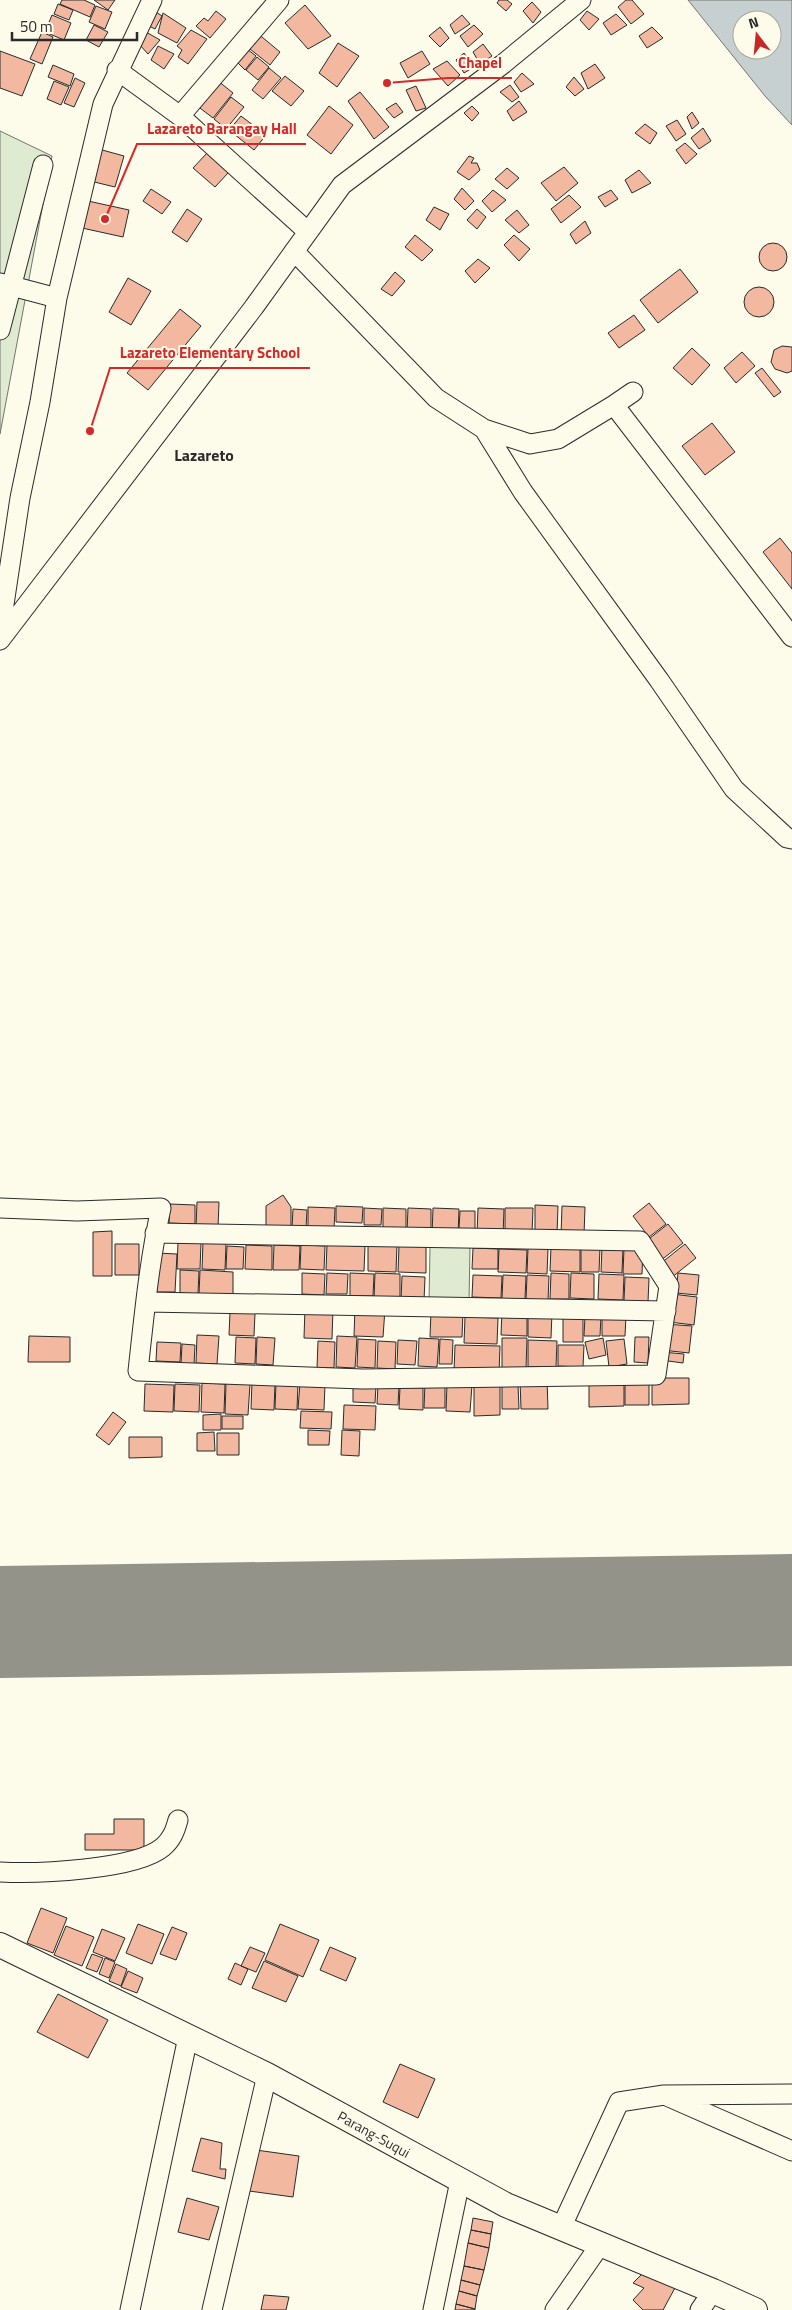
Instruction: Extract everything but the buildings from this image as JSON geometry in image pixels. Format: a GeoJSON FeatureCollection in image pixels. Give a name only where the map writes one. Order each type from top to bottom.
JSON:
{"type":"FeatureCollection","features":[{"type":"Feature","properties":{"kind":"main road","name":"Parang-Suqui"},"geometry":{"type":"LineString","coordinates":[[0,1945],[267,2074],[506,2205],[755,2310]]}},
{"type":"Feature","properties":{"kind":"street"},"geometry":{"type":"LineString","coordinates":[[0,631],[20,498],[40,402],[57,298],[103,104],[117,70],[152,0]]}},
{"type":"Feature","properties":{"kind":"street"},"geometry":{"type":"LineString","coordinates":[[180,116],[279,0]]}},
{"type":"Feature","properties":{"kind":"street"},"geometry":{"type":"LineString","coordinates":[[0,640],[248,315],[342,184],[503,64],[579,1]]}},
{"type":"Feature","properties":{"kind":"street"},"geometry":{"type":"LineString","coordinates":[[117,70],[180,116],[307,231]]}},
{"type":"Feature","properties":{"kind":"street"},"geometry":{"type":"LineString","coordinates":[[0,330],[5,284],[43,165]]}},
{"type":"Feature","properties":{"kind":"street"},"geometry":{"type":"LineString","coordinates":[[294,251],[436,398],[484,429],[530,444],[558,439],[614,406],[633,392]]}},
{"type":"Feature","properties":{"kind":"street"},"geometry":{"type":"LineString","coordinates":[[5,284],[57,298]]}},
{"type":"Feature","properties":{"kind":"street"},"geometry":{"type":"LineString","coordinates":[[614,406],[792,637]]}},
{"type":"Feature","properties":{"kind":"street"},"geometry":{"type":"LineString","coordinates":[[484,429],[523,492],[659,680],[734,789],[787,838],[792,839]]}},
{"type":"Feature","properties":{"kind":"street"},"geometry":{"type":"LineString","coordinates":[[0,1208],[77,1211],[161,1208],[155,1233],[138,1371],[363,1379],[656,1375],[669,1286],[640,1240],[155,1233]]}},
{"type":"Feature","properties":{"kind":"street"},"geometry":{"type":"LineString","coordinates":[[146,1302],[666,1311]]}},
{"type":"Feature","properties":{"kind":"street"},"geometry":{"type":"LineString","coordinates":[[0,1872],[29,1873],[83,1869],[134,1858],[161,1848],[171,1839],[178,1820]]}},
{"type":"Feature","properties":{"kind":"street"},"geometry":{"type":"LineString","coordinates":[[130,2310],[188,2037]]}},
{"type":"Feature","properties":{"kind":"street"},"geometry":{"type":"LineString","coordinates":[[212,2310],[267,2074]]}},
{"type":"Feature","properties":{"kind":"street"},"geometry":{"type":"LineString","coordinates":[[561,2228],[619,2102],[664,2095],[792,2094]]}},
{"type":"Feature","properties":{"kind":"street"},"geometry":{"type":"LineString","coordinates":[[664,2095],[792,2151]]}},
{"type":"Feature","properties":{"kind":"street"},"geometry":{"type":"LineString","coordinates":[[433,2310],[460,2181]]}},
{"type":"Feature","properties":{"kind":"street"},"geometry":{"type":"LineString","coordinates":[[555,2310],[600,2245]]}},
{"type":"Feature","properties":{"kind":"street"},"geometry":{"type":"LineString","coordinates":[[700,2310],[713,2291]]}},
{"type":"Feature","properties":{"kind":"green space"},"geometry":{"type":"Polygon","coordinates":[[[0,131],[52,156],[0,434],[0,131]]]}},
{"type":"Feature","properties":{"kind":"green space"},"geometry":{"type":"Polygon","coordinates":[[[430,1247],[470,1247],[469,1303],[429,1303],[430,1247]]]}},
{"type":"Feature","properties":{"kind":"shaded area"},"geometry":{"type":"Polygon","coordinates":[[[688,0],[792,0],[792,125],[765,96],[736,60],[782,60],[782,10],[732,10],[732,55],[688,0]]]}},
{"type":"Feature","properties":{"kind":"runway"},"geometry":{"type":"LineString","coordinates":[[0,1622],[792,1610]]}},
{"type":"Feature","properties":{"kind":"place","name":"Chapel"},"geometry":{"type":"Point","coordinates":[387,83]}},
{"type":"Feature","properties":{"kind":"place","name":"Lazareto Barangay Hall"},"geometry":{"type":"Point","coordinates":[105,219]}},
{"type":"Feature","properties":{"kind":"place","name":"Lazareto Elementary School"},"geometry":{"type":"Point","coordinates":[90,431]}},
{"type":"Feature","properties":{"kind":"district","name":"Lazareto"},"geometry":{"type":"Point","coordinates":[204,455]}}]}
